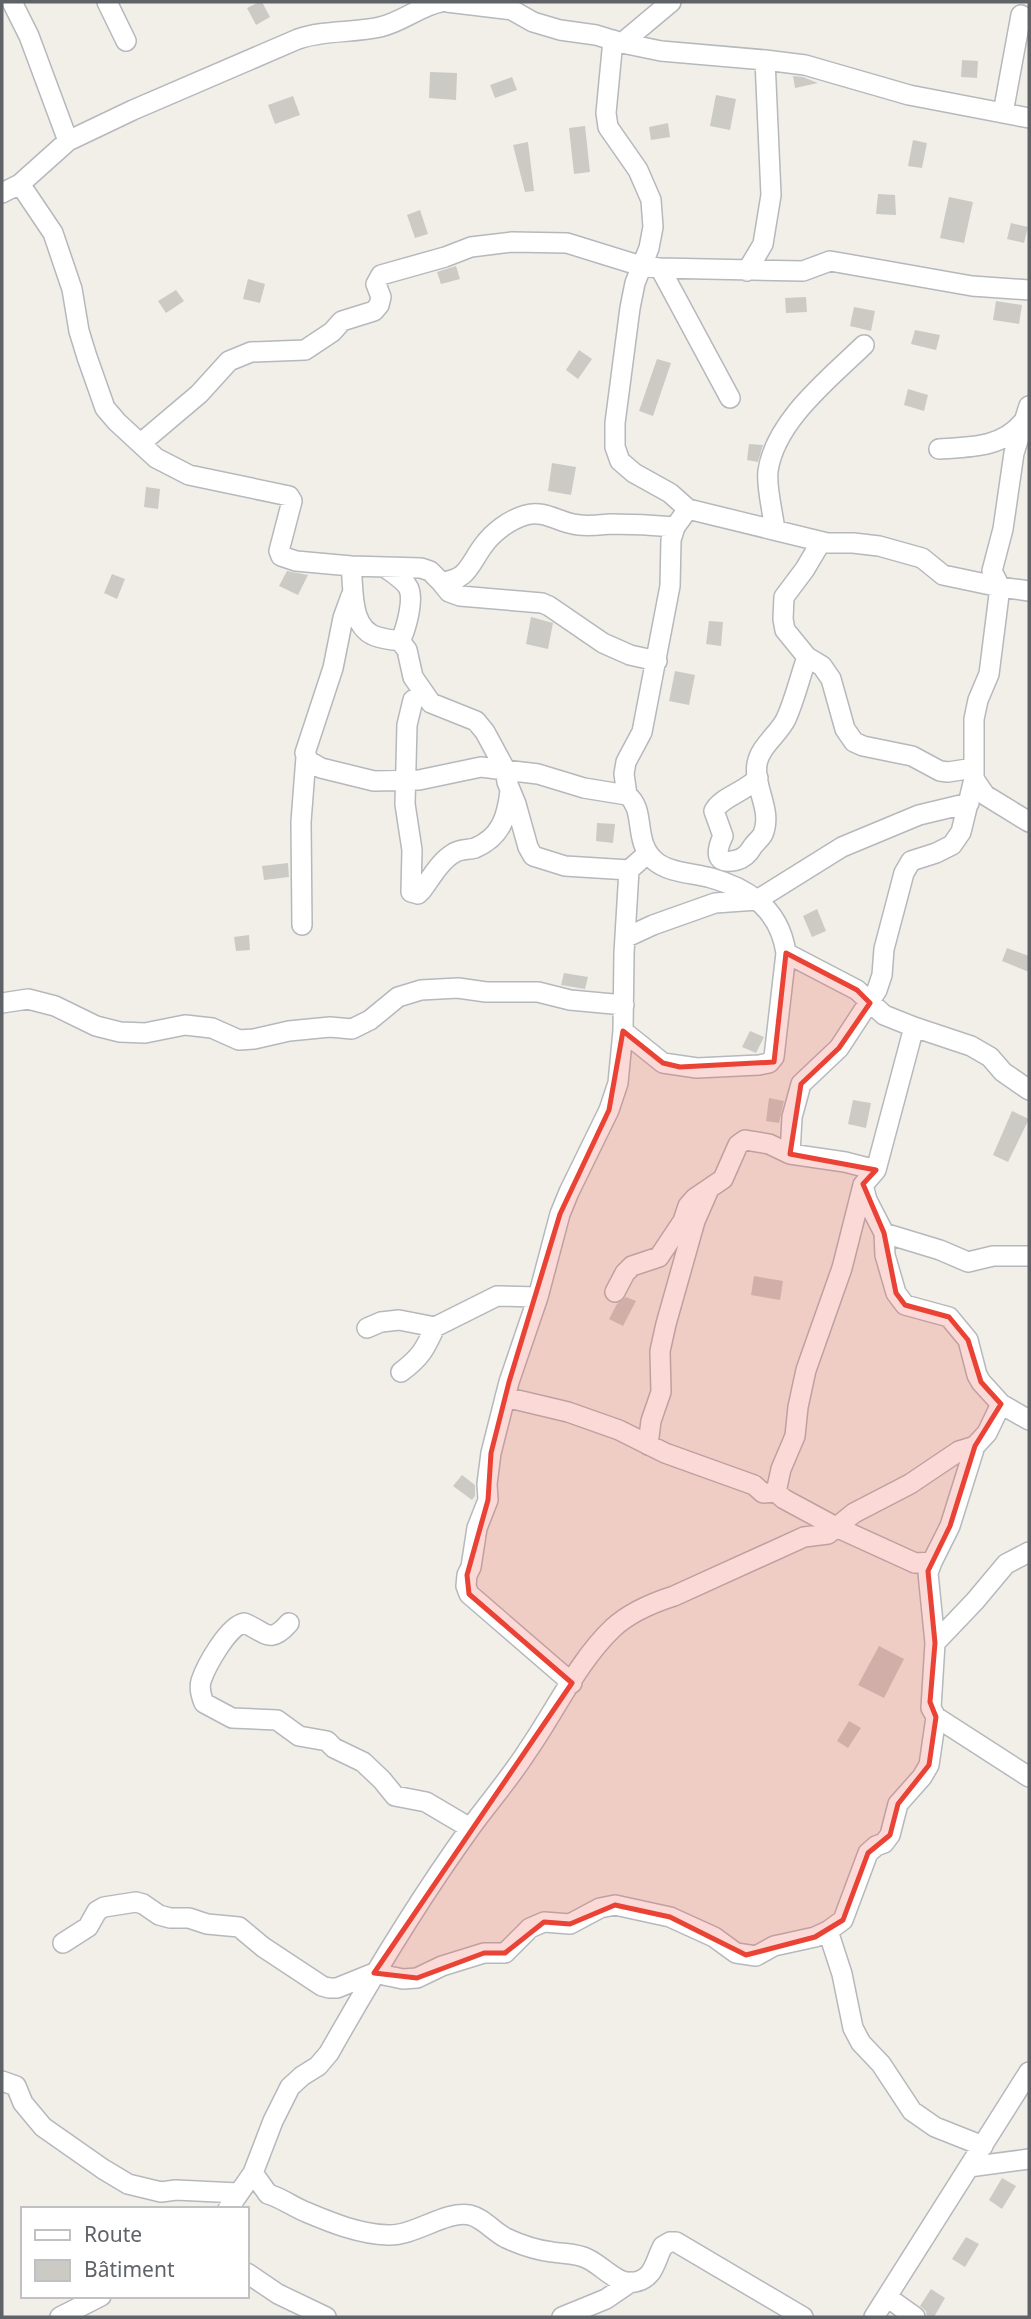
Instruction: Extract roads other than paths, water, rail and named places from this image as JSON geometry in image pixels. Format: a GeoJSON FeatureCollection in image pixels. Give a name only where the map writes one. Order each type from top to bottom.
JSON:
{"type":"FeatureCollection","features":[{"type":"Feature","properties":{"kind":"street"},"geometry":{"type":"LineString","coordinates":[[12,2],[29,36],[68,141]]}},
{"type":"Feature","properties":{"kind":"street"},"geometry":{"type":"LineString","coordinates":[[107,2],[125,41]]}},
{"type":"Feature","properties":{"kind":"street"},"geometry":{"type":"LineString","coordinates":[[2,193],[20,184],[68,141],[133,110],[312,34],[378,27],[397,22],[441,2]]}},
{"type":"Feature","properties":{"kind":"street"},"geometry":{"type":"LineString","coordinates":[[447,2],[513,4],[533,22],[561,30],[596,35],[661,51],[805,65],[909,94],[1029,118]]}},
{"type":"Feature","properties":{"kind":"street"},"geometry":{"type":"LineString","coordinates":[[671,2],[617,41],[606,113],[608,127],[638,170],[651,200],[651,267],[730,398]]}},
{"type":"Feature","properties":{"kind":"street"},"geometry":{"type":"LineString","coordinates":[[1003,113],[1021,15]]}},
{"type":"Feature","properties":{"kind":"street"},"geometry":{"type":"LineString","coordinates":[[747,271],[764,244],[771,195],[765,60]]}},
{"type":"Feature","properties":{"kind":"street"},"geometry":{"type":"LineString","coordinates":[[20,184],[52,233],[72,289],[79,331],[105,408],[156,458],[189,475],[289,496],[292,501],[279,551],[281,556],[296,561],[351,566],[421,568],[430,571],[449,592],[460,596],[532,601],[550,606],[603,643],[630,655],[657,660]]}},
{"type":"Feature","properties":{"kind":"street"},"geometry":{"type":"LineString","coordinates":[[141,443],[192,400],[229,360],[251,352],[305,350],[332,332],[342,321],[374,311],[381,297],[376,285],[381,275],[471,247],[512,242],[567,243],[651,267],[747,271],[803,271],[830,261],[972,286],[1029,290]]}},
{"type":"Feature","properties":{"kind":"street"},"geometry":{"type":"LineString","coordinates":[[651,267],[629,307],[615,423],[615,447],[620,461],[634,473],[670,493],[688,509],[821,542],[878,546],[922,558],[943,575],[1029,591]]}},
{"type":"Feature","properties":{"kind":"street"},"geometry":{"type":"LineString","coordinates":[[775,530],[767,472],[785,429],[804,402],[864,345]]}},
{"type":"Feature","properties":{"kind":"street"},"geometry":{"type":"LineString","coordinates":[[939,449],[992,443],[1016,431],[1028,412]]}},
{"type":"Feature","properties":{"kind":"street"},"geometry":{"type":"LineString","coordinates":[[790,1154],[792,1117],[801,1084],[839,1048],[870,1003],[882,975],[884,949],[904,873],[911,862],[952,845],[961,832],[974,773],[974,719],[978,700],[989,674],[1000,587],[992,571],[1003,529],[1014,453],[1028,412]]}},
{"type":"Feature","properties":{"kind":"street"},"geometry":{"type":"LineString","coordinates":[[627,795],[625,762],[642,732],[657,660],[670,586],[671,540],[675,527],[688,509]]}},
{"type":"Feature","properties":{"kind":"street"},"geometry":{"type":"LineString","coordinates":[[441,582],[462,576],[471,568],[483,546],[499,529],[528,514],[545,514],[585,526],[642,524],[675,527]]}},
{"type":"Feature","properties":{"kind":"street"},"geometry":{"type":"LineString","coordinates":[[821,542],[784,597],[783,619],[785,630],[807,657],[822,667],[831,679],[845,729],[854,742],[863,746],[912,755],[923,764],[940,771],[974,773]]}},
{"type":"Feature","properties":{"kind":"street"},"geometry":{"type":"LineString","coordinates":[[351,566],[355,612],[363,627],[376,637],[401,641],[407,650],[413,677],[431,703],[476,722],[485,732],[505,769],[533,856],[565,866],[629,870]]}},
{"type":"Feature","properties":{"kind":"street"},"geometry":{"type":"LineString","coordinates":[[386,568],[407,585],[412,598],[401,641]]}},
{"type":"Feature","properties":{"kind":"street"},"geometry":{"type":"LineString","coordinates":[[302,925],[302,822],[307,746],[333,668],[343,618],[354,590]]}},
{"type":"Feature","properties":{"kind":"street"},"geometry":{"type":"LineString","coordinates":[[758,778],[760,753],[786,720],[807,657]]}},
{"type":"Feature","properties":{"kind":"street"},"geometry":{"type":"LineString","coordinates":[[423,693],[413,700],[407,725],[406,820],[412,850],[410,889],[414,894],[422,890],[442,862],[453,853],[479,846],[497,833],[504,822],[510,791]]}},
{"type":"Feature","properties":{"kind":"street"},"geometry":{"type":"LineString","coordinates":[[306,757],[321,768],[374,781],[419,780],[481,767],[538,774],[584,788],[627,795],[633,799],[636,806],[641,841],[647,854],[659,864],[713,878],[757,900],[772,914],[783,936],[786,953],[774,1057],[769,1063],[680,1067],[663,1063],[623,1031]]}},
{"type":"Feature","properties":{"kind":"street"},"geometry":{"type":"LineString","coordinates":[[974,773],[985,795],[1029,822]]}},
{"type":"Feature","properties":{"kind":"street"},"geometry":{"type":"LineString","coordinates":[[625,938],[715,903],[757,900],[842,847],[919,814],[969,803]]}},
{"type":"Feature","properties":{"kind":"street"},"geometry":{"type":"LineString","coordinates":[[572,1683],[480,1605],[469,1594],[466,1586],[477,1528],[488,1500],[491,1453],[505,1397],[565,1203],[609,1110],[618,1083],[623,1031],[629,870],[647,854]]}},
{"type":"Feature","properties":{"kind":"street"},"geometry":{"type":"LineString","coordinates":[[786,953],[857,990],[884,1015],[971,1046],[990,1057],[1003,1072],[1029,1090]]}},
{"type":"Feature","properties":{"kind":"street"},"geometry":{"type":"LineString","coordinates":[[2,1003],[28,999],[55,1006],[96,1026],[120,1032],[145,1033],[185,1025],[212,1028],[239,1040],[330,1027],[352,1029],[370,1020],[398,997],[421,990],[458,988],[486,992],[538,992],[570,1000],[624,1005]]}},
{"type":"Feature","properties":{"kind":"street"},"geometry":{"type":"LineString","coordinates":[[776,1492],[781,1469],[795,1436],[806,1370],[842,1268],[914,1027]]}},
{"type":"Feature","properties":{"kind":"street"},"geometry":{"type":"LineString","coordinates":[[615,1292],[632,1266],[659,1257],[683,1221],[688,1206],[723,1179],[738,1145],[745,1140],[769,1144],[790,1154],[845,1162],[869,1177]]}},
{"type":"Feature","properties":{"kind":"street"},"geometry":{"type":"LineString","coordinates":[[869,1177],[867,1200],[884,1233],[885,1255],[896,1293],[905,1305],[949,1317],[968,1340],[981,1382],[1001,1404],[1029,1420]]}},
{"type":"Feature","properties":{"kind":"street"},"geometry":{"type":"LineString","coordinates":[[648,1445],[651,1421],[661,1392],[660,1351],[666,1324],[691,1232],[709,1189]]}},
{"type":"Feature","properties":{"kind":"street"},"geometry":{"type":"LineString","coordinates":[[884,1233],[940,1250],[968,1262],[993,1256],[1029,1256]]}},
{"type":"Feature","properties":{"kind":"street"},"geometry":{"type":"LineString","coordinates":[[367,1328],[381,1322],[399,1320],[435,1327],[497,1296],[538,1297]]}},
{"type":"Feature","properties":{"kind":"street"},"geometry":{"type":"LineString","coordinates":[[401,1371],[418,1359],[435,1327]]}},
{"type":"Feature","properties":{"kind":"street"},"geometry":{"type":"LineString","coordinates":[[505,1397],[568,1412],[624,1432],[665,1453],[754,1485],[763,1493],[776,1492],[836,1528],[925,1566]]}},
{"type":"Feature","properties":{"kind":"street"},"geometry":{"type":"LineString","coordinates":[[63,1943],[88,1927],[97,1911],[104,1907],[136,1902],[170,1918],[189,1918],[207,1924],[239,1927],[263,1947],[322,1986],[337,1989],[374,1973],[403,1979],[417,1978],[442,1966],[485,1953],[505,1953],[530,1928],[544,1922],[570,1924],[600,1908],[615,1905],[670,1917],[746,1955],[756,1956],[774,1946],[815,1937],[828,1931],[844,1920],[868,1853],[884,1843],[890,1835],[898,1804],[929,1765],[936,1717],[930,1702],[935,1643],[925,1566],[950,1525],[975,1446],[987,1433],[1001,1404]]}},
{"type":"Feature","properties":{"kind":"street"},"geometry":{"type":"LineString","coordinates":[[624,1432],[651,1421]]}},
{"type":"Feature","properties":{"kind":"street"},"geometry":{"type":"LineString","coordinates":[[2,2081],[16,2086],[23,2103],[43,2127],[128,2184],[160,2192],[176,2190],[233,2201],[253,2173],[289,2087],[318,2066],[330,2053],[374,1973],[470,1828],[527,1753],[590,1655],[611,1629],[653,1602],[674,1596],[804,1537],[828,1534],[855,1513],[910,1484],[959,1451],[975,1446]]}},
{"type":"Feature","properties":{"kind":"street"},"geometry":{"type":"LineString","coordinates":[[935,1643],[1006,1564],[1029,1552]]}},
{"type":"Feature","properties":{"kind":"street"},"geometry":{"type":"LineString","coordinates":[[289,1623],[280,1634],[272,1636],[265,1636],[244,1623],[237,1624],[230,1631],[201,1682],[200,1693],[204,1703],[232,1717],[277,1720],[299,1736],[327,1741],[334,1748],[363,1762],[395,1796],[426,1802],[470,1828]]}},
{"type":"Feature","properties":{"kind":"street"},"geometry":{"type":"LineString","coordinates":[[936,1717],[1029,1777]]}},
{"type":"Feature","properties":{"kind":"street"},"geometry":{"type":"LineString","coordinates":[[828,1931],[842,1974],[853,2028],[861,2043],[881,2064],[912,2111],[935,2127],[983,2146]]}},
{"type":"Feature","properties":{"kind":"street"},"geometry":{"type":"LineString","coordinates":[[874,2317],[1029,2072]]}},
{"type":"Feature","properties":{"kind":"street"},"geometry":{"type":"LineString","coordinates":[[969,2168],[1029,2159]]}},
{"type":"Feature","properties":{"kind":"street"},"geometry":{"type":"LineString","coordinates":[[253,2173],[268,2194],[305,2212],[325,2218],[335,2225],[396,2235],[466,2214],[529,2248],[588,2259],[618,2279],[631,2282],[648,2276],[658,2262],[663,2246],[677,2242],[803,2317]]}},
{"type":"Feature","properties":{"kind":"street"},"geometry":{"type":"LineString","coordinates":[[248,2274],[278,2294],[326,2317]]}},
{"type":"Feature","properties":{"kind":"street"},"geometry":{"type":"LineString","coordinates":[[562,2317],[606,2299],[631,2282]]}},
{"type":"Feature","properties":{"kind":"street"},"geometry":{"type":"LineString","coordinates":[[887,2297],[915,2317]]}},
{"type":"Feature","properties":{"kind":"street"},"geometry":{"type":"LineString","coordinates":[[60,2317],[97,2298]]}}]}
